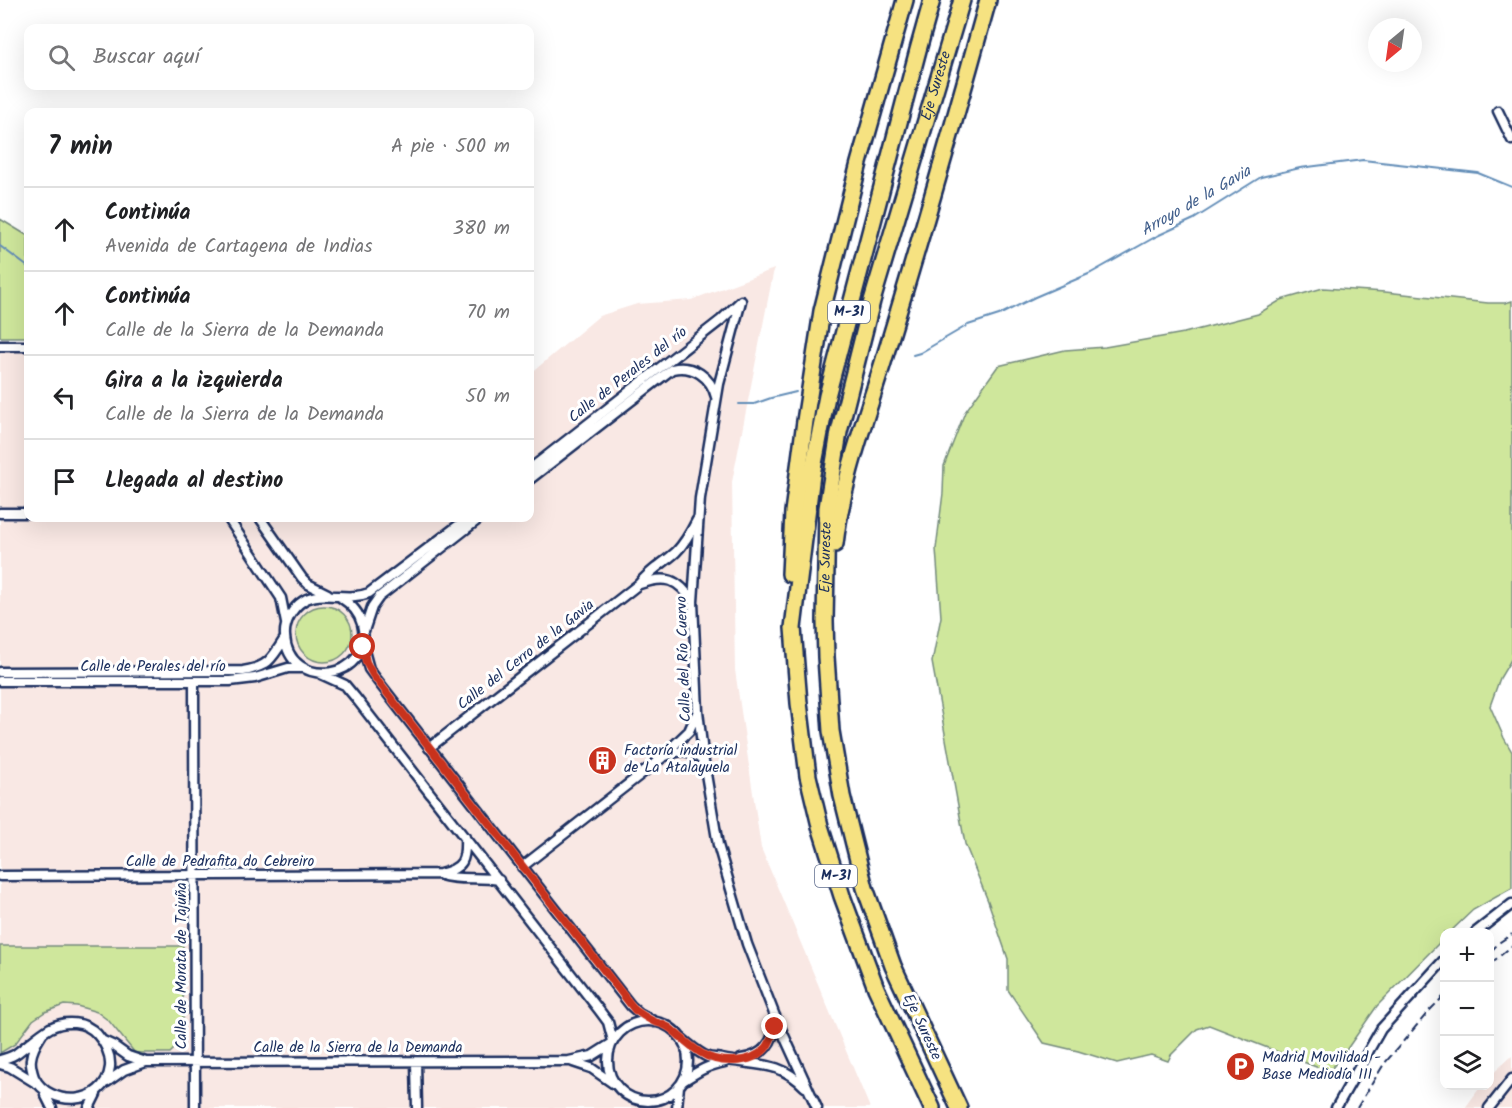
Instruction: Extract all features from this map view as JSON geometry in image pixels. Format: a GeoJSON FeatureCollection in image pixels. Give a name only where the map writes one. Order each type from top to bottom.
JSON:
{"type":"FeatureCollection","features":[{"type":"Feature","properties":{"kind":"highway"},"geometry":{"type":"LineString","coordinates":[[793,628],[790,579],[793,512],[822,311],[859,163],[905,0]]}},
{"type":"Feature","properties":{"kind":"highway","name":"Eje Sureste"},"geometry":{"type":"LineString","coordinates":[[932,0],[827,396],[812,474],[793,628],[808,776],[820,826],[842,896],[876,988],[933,1108]]}},
{"type":"Feature","properties":{"kind":"highway","name":"Eje Sureste"},"geometry":{"type":"LineString","coordinates":[[959,1108],[893,966],[865,888],[842,796],[831,731],[825,621],[827,508],[839,432],[872,301],[962,0]]}},
{"type":"Feature","properties":{"kind":"highway"},"geometry":{"type":"LineString","coordinates":[[825,621],[838,517],[849,469],[891,337],[988,0]]}},
{"type":"Feature","properties":{"kind":"street"},"geometry":{"type":"LineString","coordinates":[[1498,111],[1512,140]]}},
{"type":"Feature","properties":{"kind":"street","name":"Calle del Río Cuervo"},"geometry":{"type":"LineString","coordinates":[[741,301],[729,342],[717,398],[699,516],[693,602],[698,711],[718,845],[747,944],[775,1016],[817,1108]]}},
{"type":"Feature","properties":{"kind":"street","name":"Calle de Perales del río"},"geometry":{"type":"LineString","coordinates":[[534,466],[721,320],[741,301]]}},
{"type":"Feature","properties":{"kind":"street"},"geometry":{"type":"LineString","coordinates":[[0,346],[24,346]]}},
{"type":"Feature","properties":{"kind":"street","name":"Calle de Perales del río"},"geometry":{"type":"LineString","coordinates":[[534,476],[672,369],[680,367],[699,372],[710,382],[717,398]]}},
{"type":"Feature","properties":{"kind":"street"},"geometry":{"type":"LineString","coordinates":[[0,513],[24,513]]}},
{"type":"Feature","properties":{"kind":"street","name":"Calle del Cerro de la Gavia"},"geometry":{"type":"LineString","coordinates":[[429,748],[639,584],[644,577],[679,549],[699,516]]}},
{"type":"Feature","properties":{"kind":"street"},"geometry":{"type":"LineString","coordinates":[[230,522],[278,592],[286,625],[285,638],[291,656],[304,668],[345,685],[355,697],[605,1017],[612,1043]]}},
{"type":"Feature","properties":{"kind":"street"},"geometry":{"type":"LineString","coordinates":[[263,522],[308,584],[349,602],[356,610],[364,632]]}},
{"type":"Feature","properties":{"kind":"street"},"geometry":{"type":"LineString","coordinates":[[286,625],[295,608],[308,598],[320,595],[358,596],[369,593],[463,522]]}},
{"type":"Feature","properties":{"kind":"street"},"geometry":{"type":"LineString","coordinates":[[475,522],[379,597],[372,607],[364,632],[363,647],[366,662],[373,675],[429,748],[631,1006],[639,1013],[674,1031],[678,1036],[686,1050],[687,1061],[686,1072],[680,1084],[674,1092],[660,1100],[634,1099]]}},
{"type":"Feature","properties":{"kind":"street","name":"Calle del Cerro de la Gavia"},"geometry":{"type":"LineString","coordinates":[[639,584],[654,579],[666,579],[678,584],[693,602]]}},
{"type":"Feature","properties":{"kind":"street","name":"Calle de Perales del río"},"geometry":{"type":"LineString","coordinates":[[0,672],[243,671],[263,665],[273,657],[285,638]]}},
{"type":"Feature","properties":{"kind":"street"},"geometry":{"type":"LineString","coordinates":[[321,674],[342,670],[350,665],[363,647]]}},
{"type":"Feature","properties":{"kind":"street","name":"Calle de Perales del río"},"geometry":{"type":"LineString","coordinates":[[0,681],[241,680],[288,668],[304,668]]}},
{"type":"Feature","properties":{"kind":"street","name":"Calle de Morata de Tajuña"},"geometry":{"type":"LineString","coordinates":[[194,681],[195,1108]]}},
{"type":"Feature","properties":{"kind":"street"},"geometry":{"type":"LineString","coordinates":[[663,757],[690,731],[698,711]]}},
{"type":"Feature","properties":{"kind":"street"},"geometry":{"type":"LineString","coordinates":[[522,867],[663,757],[676,751],[687,751],[704,762]]}},
{"type":"Feature","properties":{"kind":"street"},"geometry":{"type":"LineString","coordinates":[[440,874],[450,872],[460,865],[465,856],[465,837]]}},
{"type":"Feature","properties":{"kind":"street","name":"Calle de Pedrafita do Cebreiro"},"geometry":{"type":"LineString","coordinates":[[0,876],[440,874],[449,878],[477,877],[499,880]]}},
{"type":"Feature","properties":{"kind":"street"},"geometry":{"type":"LineString","coordinates":[[1482,928],[1512,904]]}},
{"type":"Feature","properties":{"kind":"street"},"geometry":{"type":"LineString","coordinates":[[1336,1108],[1381,1029],[1440,964]]}},
{"type":"Feature","properties":{"kind":"street"},"geometry":{"type":"LineString","coordinates":[[677,1108],[680,1084],[702,1068],[753,1057],[766,1048],[773,1035],[775,1016]]}},
{"type":"Feature","properties":{"kind":"street"},"geometry":{"type":"LineString","coordinates":[[642,1108],[618,1087],[611,1077],[608,1054],[612,1043],[625,1027],[655,1022]]}},
{"type":"Feature","properties":{"kind":"street"},"geometry":{"type":"LineString","coordinates":[[0,1062],[16,1054],[50,1028],[70,1023],[81,1024],[93,1030],[103,1041],[111,1063],[106,1083],[96,1094],[89,1108]]}},
{"type":"Feature","properties":{"kind":"street"},"geometry":{"type":"LineString","coordinates":[[42,1034],[34,1047],[31,1059],[32,1071],[52,1108]]}},
{"type":"Feature","properties":{"kind":"street"},"geometry":{"type":"LineString","coordinates":[[678,1036],[707,1056],[781,1069],[800,1081],[809,1091]]}},
{"type":"Feature","properties":{"kind":"street","name":"Calle de la Sierra de la Demanda"},"geometry":{"type":"LineString","coordinates":[[103,1041],[128,1056],[146,1062],[569,1061],[592,1056],[612,1043]]}},
{"type":"Feature","properties":{"kind":"street","name":"Calle de la Sierra de la Demanda"},"geometry":{"type":"LineString","coordinates":[[569,1061],[591,1068],[618,1087]]}},
{"type":"Feature","properties":{"kind":"street"},"geometry":{"type":"LineString","coordinates":[[0,1062],[37,1083]]}},
{"type":"Feature","properties":{"kind":"street","name":"Calle de la Sierra de la Demanda"},"geometry":{"type":"LineString","coordinates":[[106,1083],[124,1070],[146,1062]]}},
{"type":"Feature","properties":{"kind":"street"},"geometry":{"type":"LineString","coordinates":[[416,1062],[417,1108]]}},
{"type":"Feature","properties":{"kind":"street"},"geometry":{"type":"LineString","coordinates":[[1489,1108],[1512,1079]]}},
{"type":"Feature","properties":{"kind":"street"},"geometry":{"type":"LineString","coordinates":[[43,1091],[52,1098],[73,1102],[96,1094]]}},
{"type":"Feature","properties":{"kind":"shaded area"},"geometry":{"type":"Polygon","coordinates":[[[774,269],[732,482],[735,670],[761,848],[870,1108],[0,1108],[0,339],[24,339],[24,522],[534,522],[534,371],[599,316],[637,304],[691,300],[774,269]]]}},
{"type":"Feature","properties":{"kind":"shaded area"},"geometry":{"type":"Polygon","coordinates":[[[1512,1056],[1512,1108],[1465,1108],[1478,1090],[1494,1090],[1494,1072],[1512,1056]]]}},
{"type":"Feature","properties":{"kind":"green space"},"geometry":{"type":"Polygon","coordinates":[[[0,219],[24,234],[24,337],[0,337],[0,219]]]}},
{"type":"Feature","properties":{"kind":"green space"},"geometry":{"type":"Polygon","coordinates":[[[1323,288],[1488,303],[1512,301],[1512,658],[1500,678],[1490,706],[1512,752],[1512,888],[1473,910],[1454,928],[1440,928],[1440,942],[1377,1006],[1329,1072],[1209,1025],[1197,1029],[1171,1055],[1168,1061],[1151,1055],[1117,1063],[1044,1043],[1008,990],[1008,959],[965,844],[932,662],[941,617],[936,549],[944,466],[965,412],[998,366],[1065,350],[1105,347],[1184,333],[1258,314],[1281,300],[1323,288]]]}},
{"type":"Feature","properties":{"kind":"green space"},"geometry":{"type":"Polygon","coordinates":[[[319,606],[329,606],[344,614],[350,623],[352,634],[350,645],[344,654],[329,662],[319,662],[308,657],[301,650],[296,639],[296,629],[301,618],[308,611],[319,606]]]}},
{"type":"Feature","properties":{"kind":"green space"},"geometry":{"type":"Polygon","coordinates":[[[0,946],[183,946],[183,1040],[170,1053],[135,1053],[109,1021],[97,1012],[64,1005],[45,1012],[33,1020],[15,1044],[0,1053],[0,946]]]}},
{"type":"Feature","properties":{"kind":"waterway","name":"Arroyo de la Gavia"},"geometry":{"type":"LineString","coordinates":[[913,355],[968,325],[999,315],[1091,273],[1157,236],[1194,219],[1261,177],[1300,168],[1363,160],[1478,173],[1512,187]]}},
{"type":"Feature","properties":{"kind":"waterway","name":"Arroyo de la Gavia"},"geometry":{"type":"LineString","coordinates":[[0,246],[24,264]]}},
{"type":"Feature","properties":{"kind":"waterway","name":"Arroyo de la Gavia"},"geometry":{"type":"LineString","coordinates":[[739,404],[754,404],[796,392]]}},
{"type":"Feature","properties":{"kind":"railway"},"geometry":{"type":"LineString","coordinates":[[1494,948],[1512,934]]}},
{"type":"Feature","properties":{"kind":"railway"},"geometry":{"type":"LineString","coordinates":[[1494,961],[1512,946]]}},
{"type":"Feature","properties":{"kind":"railway"},"geometry":{"type":"LineString","coordinates":[[1357,1108],[1384,1064],[1440,1000]]}},
{"type":"Feature","properties":{"kind":"place","name":"Factoría industrial de La Atalayuela"},"geometry":{"type":"Point","coordinates":[603,760]}},
{"type":"Feature","properties":{"kind":"place","name":"Madrid Movilidad - Base Mediodía III"},"geometry":{"type":"Point","coordinates":[1241,1067]}},
{"type":"Feature","properties":{"kind":"route"},"geometry":{"type":"LineString","coordinates":[[363,647],[366,662],[373,675],[635,1010],[674,1031],[701,1053],[712,1058],[730,1061],[753,1057],[760,1053],[770,1042],[775,1027]]}}]}
